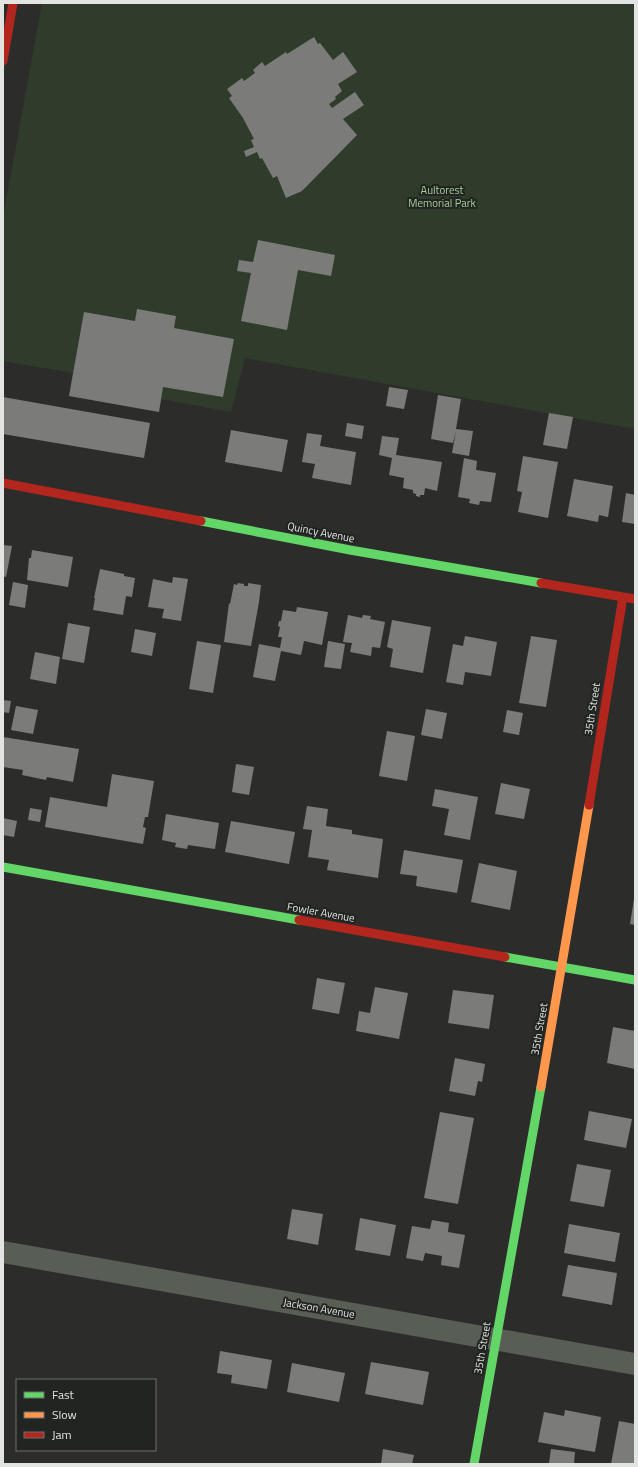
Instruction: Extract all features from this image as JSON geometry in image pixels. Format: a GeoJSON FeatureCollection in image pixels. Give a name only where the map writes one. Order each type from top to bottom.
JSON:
{"type":"FeatureCollection","features":[{"type":"Feature","properties":{"kind":"street"},"geometry":{"type":"LineString","coordinates":[[3,62],[13,3]]}},
{"type":"Feature","properties":{"kind":"street","name":"Quincy Avenue"},"geometry":{"type":"LineString","coordinates":[[3,484],[350,550],[635,599]]}},
{"type":"Feature","properties":{"kind":"street","name":"35th Street"},"geometry":{"type":"LineString","coordinates":[[474,1464],[562,967],[623,597]]}},
{"type":"Feature","properties":{"kind":"street","name":"Fowler Avenue"},"geometry":{"type":"LineString","coordinates":[[3,867],[635,980]]}},
{"type":"Feature","properties":{"kind":"street","name":"Jackson Avenue"},"geometry":{"type":"LineString","coordinates":[[3,1252],[635,1364]]}},
{"type":"Feature","properties":{"kind":"green space","name":"Aultorest Memorial Park"},"geometry":{"type":"Polygon","coordinates":[[[42,3],[635,3],[635,429],[245,358],[231,412],[161,399],[159,412],[69,396],[73,373],[3,361],[3,218],[42,3]]]}},
{"type":"Feature","properties":{"kind":"building"},"geometry":{"type":"Polygon","coordinates":[[[314,37],[318,44],[320,43],[333,60],[343,52],[357,72],[338,84],[342,91],[335,97],[336,99],[329,104],[332,108],[355,92],[364,105],[343,119],[357,135],[302,191],[286,198],[277,176],[273,178],[257,152],[246,157],[244,151],[254,147],[251,140],[254,139],[243,118],[229,98],[232,96],[227,89],[242,78],[244,81],[255,73],[253,70],[262,62],[265,66],[286,52],[287,54],[314,37]]]}},
{"type":"Feature","properties":{"kind":"building"},"geometry":{"type":"Polygon","coordinates":[[[258,240],[335,255],[331,276],[298,270],[287,330],[241,321],[251,273],[237,271],[239,260],[253,262],[258,240]]]}},
{"type":"Feature","properties":{"kind":"building"},"geometry":{"type":"Polygon","coordinates":[[[137,309],[176,316],[174,328],[234,339],[223,397],[163,387],[159,412],[69,396],[84,312],[135,321],[137,309]]]}},
{"type":"Feature","properties":{"kind":"building"},"geometry":{"type":"Polygon","coordinates":[[[389,387],[408,390],[404,409],[386,406],[389,387]]]}},
{"type":"Feature","properties":{"kind":"building"},"geometry":{"type":"Polygon","coordinates":[[[438,395],[461,399],[456,429],[473,431],[469,456],[452,453],[456,431],[453,443],[431,439],[438,395]]]}},
{"type":"Feature","properties":{"kind":"building"},"geometry":{"type":"Polygon","coordinates":[[[3,397],[150,423],[144,458],[3,434],[3,397]]]}},
{"type":"Feature","properties":{"kind":"building"},"geometry":{"type":"Polygon","coordinates":[[[549,413],[573,417],[567,449],[543,445],[549,413]]]}},
{"type":"Feature","properties":{"kind":"building"},"geometry":{"type":"Polygon","coordinates":[[[347,423],[364,426],[362,439],[345,436],[347,423]]]}},
{"type":"Feature","properties":{"kind":"building"},"geometry":{"type":"Polygon","coordinates":[[[231,430],[288,440],[282,472],[225,462],[231,430]]]}},
{"type":"Feature","properties":{"kind":"building"},"geometry":{"type":"Polygon","coordinates":[[[307,433],[322,435],[320,446],[356,452],[351,485],[312,478],[315,464],[302,462],[307,433]]]}},
{"type":"Feature","properties":{"kind":"building"},"geometry":{"type":"Polygon","coordinates":[[[382,436],[399,438],[396,455],[442,462],[437,491],[425,488],[424,495],[420,495],[420,497],[416,496],[416,494],[413,493],[413,490],[403,488],[404,478],[389,475],[392,458],[379,455],[382,436]]]}},
{"type":"Feature","properties":{"kind":"building"},"geometry":{"type":"Polygon","coordinates":[[[523,456],[558,462],[548,518],[518,512],[522,492],[517,491],[523,456]]]}},
{"type":"Feature","properties":{"kind":"building"},"geometry":{"type":"Polygon","coordinates":[[[464,458],[477,461],[476,470],[496,473],[491,502],[480,501],[479,505],[469,503],[470,499],[458,497],[464,458]]]}},
{"type":"Feature","properties":{"kind":"building"},"geometry":{"type":"Polygon","coordinates":[[[574,479],[613,486],[608,517],[599,515],[598,522],[567,516],[574,479]]]}},
{"type":"Feature","properties":{"kind":"building"},"geometry":{"type":"Polygon","coordinates":[[[626,493],[635,495],[635,524],[622,522],[626,493]]]}},
{"type":"Feature","properties":{"kind":"building"},"geometry":{"type":"Polygon","coordinates":[[[3,545],[12,546],[6,577],[3,576],[3,545]]]}},
{"type":"Feature","properties":{"kind":"building"},"geometry":{"type":"Polygon","coordinates":[[[32,550],[73,557],[68,587],[27,580],[29,558],[31,558],[32,550]]]}},
{"type":"Feature","properties":{"kind":"building"},"geometry":{"type":"Polygon","coordinates":[[[100,569],[135,578],[132,597],[126,596],[123,615],[93,610],[100,569]]]}},
{"type":"Feature","properties":{"kind":"building"},"geometry":{"type":"Polygon","coordinates":[[[173,577],[188,579],[181,621],[162,618],[164,609],[148,607],[153,579],[172,583],[173,577]]]}},
{"type":"Feature","properties":{"kind":"building"},"geometry":{"type":"Polygon","coordinates":[[[13,582],[28,585],[25,608],[9,605],[13,582]]]}},
{"type":"Feature","properties":{"kind":"building"},"geometry":{"type":"Polygon","coordinates":[[[238,583],[244,584],[244,586],[248,586],[248,583],[261,585],[251,646],[224,642],[229,603],[230,604],[234,584],[237,585],[238,583]]]}},
{"type":"Feature","properties":{"kind":"building"},"geometry":{"type":"Polygon","coordinates":[[[297,607],[328,612],[322,645],[304,641],[301,655],[281,651],[275,681],[253,677],[259,644],[280,648],[282,637],[278,637],[280,627],[278,626],[279,621],[281,621],[283,610],[296,612],[297,607]]]}},
{"type":"Feature","properties":{"kind":"building"},"geometry":{"type":"Polygon","coordinates":[[[348,615],[362,618],[363,615],[371,616],[370,619],[385,622],[380,648],[372,647],[371,656],[350,652],[352,643],[343,642],[348,615]]]}},
{"type":"Feature","properties":{"kind":"building"},"geometry":{"type":"Polygon","coordinates":[[[392,620],[431,627],[423,673],[390,667],[393,649],[387,647],[392,620]]]}},
{"type":"Feature","properties":{"kind":"building"},"geometry":{"type":"Polygon","coordinates":[[[68,623],[90,627],[84,663],[62,659],[68,623]]]}},
{"type":"Feature","properties":{"kind":"building"},"geometry":{"type":"Polygon","coordinates":[[[135,629],[156,633],[152,656],[131,652],[135,629]]]}},
{"type":"Feature","properties":{"kind":"building"},"geometry":{"type":"Polygon","coordinates":[[[465,636],[497,642],[491,676],[465,672],[463,685],[446,682],[453,644],[463,646],[465,636]]]}},
{"type":"Feature","properties":{"kind":"building"},"geometry":{"type":"Polygon","coordinates":[[[531,636],[557,640],[546,707],[519,703],[531,636]]]}},
{"type":"Feature","properties":{"kind":"building"},"geometry":{"type":"Polygon","coordinates":[[[197,641],[221,645],[213,693],[189,689],[197,641]]]}},
{"type":"Feature","properties":{"kind":"building"},"geometry":{"type":"Polygon","coordinates":[[[328,641],[345,644],[341,669],[324,667],[328,641]]]}},
{"type":"Feature","properties":{"kind":"building"},"geometry":{"type":"Polygon","coordinates":[[[35,652],[60,657],[56,684],[30,679],[35,652]]]}},
{"type":"Feature","properties":{"kind":"building"},"geometry":{"type":"Polygon","coordinates":[[[3,700],[11,701],[9,713],[3,712],[3,700]]]}},
{"type":"Feature","properties":{"kind":"building"},"geometry":{"type":"Polygon","coordinates":[[[16,706],[38,710],[33,734],[11,730],[16,706]]]}},
{"type":"Feature","properties":{"kind":"building"},"geometry":{"type":"Polygon","coordinates":[[[426,709],[447,713],[442,739],[421,735],[426,709]]]}},
{"type":"Feature","properties":{"kind":"building"},"geometry":{"type":"Polygon","coordinates":[[[507,710],[523,713],[519,735],[503,732],[507,710]]]}},
{"type":"Feature","properties":{"kind":"building"},"geometry":{"type":"Polygon","coordinates":[[[387,731],[415,736],[407,781],[379,776],[387,731]]]}},
{"type":"Feature","properties":{"kind":"building"},"geometry":{"type":"Polygon","coordinates":[[[3,737],[79,749],[73,782],[47,777],[46,780],[22,775],[23,770],[3,767],[3,737]]]}},
{"type":"Feature","properties":{"kind":"building"},"geometry":{"type":"Polygon","coordinates":[[[236,764],[254,767],[249,795],[232,792],[236,764]]]}},
{"type":"Feature","properties":{"kind":"building"},"geometry":{"type":"Polygon","coordinates":[[[112,774],[154,781],[148,817],[145,817],[143,827],[146,828],[143,844],[45,827],[50,797],[107,807],[112,774]]]}},
{"type":"Feature","properties":{"kind":"building"},"geometry":{"type":"Polygon","coordinates":[[[501,783],[530,789],[524,819],[495,814],[501,783]]]}},
{"type":"Feature","properties":{"kind":"building"},"geometry":{"type":"Polygon","coordinates":[[[435,789],[478,797],[470,840],[444,835],[449,809],[432,806],[435,789]]]}},
{"type":"Feature","properties":{"kind":"building"},"geometry":{"type":"Polygon","coordinates":[[[307,806],[328,809],[326,826],[352,830],[352,834],[383,839],[378,878],[327,870],[329,860],[308,857],[312,830],[303,829],[307,806]]]}},
{"type":"Feature","properties":{"kind":"building"},"geometry":{"type":"Polygon","coordinates":[[[30,808],[42,810],[40,822],[28,820],[30,808]]]}},
{"type":"Feature","properties":{"kind":"building"},"geometry":{"type":"Polygon","coordinates":[[[166,814],[219,823],[215,849],[188,845],[187,849],[175,847],[176,843],[162,840],[166,814]]]}},
{"type":"Feature","properties":{"kind":"building"},"geometry":{"type":"Polygon","coordinates":[[[3,818],[17,821],[14,837],[3,835],[3,818]]]}},
{"type":"Feature","properties":{"kind":"building"},"geometry":{"type":"Polygon","coordinates":[[[231,821],[295,832],[289,864],[225,852],[231,821]]]}},
{"type":"Feature","properties":{"kind":"building"},"geometry":{"type":"Polygon","coordinates":[[[404,850],[463,860],[457,893],[416,886],[417,876],[400,874],[404,850]]]}},
{"type":"Feature","properties":{"kind":"building"},"geometry":{"type":"Polygon","coordinates":[[[479,863],[517,871],[510,910],[471,902],[479,863]]]}},
{"type":"Feature","properties":{"kind":"building"},"geometry":{"type":"Polygon","coordinates":[[[635,899],[635,925],[630,924],[635,899]]]}},
{"type":"Feature","properties":{"kind":"building"},"geometry":{"type":"Polygon","coordinates":[[[317,978],[345,983],[339,1014],[312,1009],[317,978]]]}},
{"type":"Feature","properties":{"kind":"building"},"geometry":{"type":"Polygon","coordinates":[[[375,987],[408,993],[399,1039],[356,1031],[359,1011],[370,1013],[375,987]]]}},
{"type":"Feature","properties":{"kind":"building"},"geometry":{"type":"Polygon","coordinates":[[[453,990],[494,995],[489,1029],[448,1023],[453,990]]]}},
{"type":"Feature","properties":{"kind":"building"},"geometry":{"type":"Polygon","coordinates":[[[613,1027],[635,1031],[635,1069],[607,1063],[613,1027]]]}},
{"type":"Feature","properties":{"kind":"building"},"geometry":{"type":"Polygon","coordinates":[[[455,1058],[485,1064],[482,1082],[478,1081],[475,1096],[449,1091],[455,1058]]]}},
{"type":"Feature","properties":{"kind":"building"},"geometry":{"type":"Polygon","coordinates":[[[589,1111],[632,1119],[626,1148],[584,1140],[589,1111]]]}},
{"type":"Feature","properties":{"kind":"building"},"geometry":{"type":"Polygon","coordinates":[[[440,1112],[474,1118],[458,1204],[424,1198],[440,1112]]]}},
{"type":"Feature","properties":{"kind":"building"},"geometry":{"type":"Polygon","coordinates":[[[577,1164],[611,1170],[604,1207],[570,1201],[577,1164]]]}},
{"type":"Feature","properties":{"kind":"building"},"geometry":{"type":"Polygon","coordinates":[[[292,1209],[323,1214],[318,1245],[287,1239],[292,1209]]]}},
{"type":"Feature","properties":{"kind":"building"},"geometry":{"type":"Polygon","coordinates":[[[360,1218],[396,1225],[390,1256],[355,1250],[360,1218]]]}},
{"type":"Feature","properties":{"kind":"building"},"geometry":{"type":"Polygon","coordinates":[[[432,1220],[449,1223],[448,1232],[465,1235],[459,1268],[441,1265],[442,1256],[425,1253],[423,1261],[406,1258],[412,1226],[430,1229],[432,1220]]]}},
{"type":"Feature","properties":{"kind":"building"},"geometry":{"type":"Polygon","coordinates":[[[569,1224],[620,1233],[615,1262],[564,1253],[569,1224]]]}},
{"type":"Feature","properties":{"kind":"building"},"geometry":{"type":"Polygon","coordinates":[[[568,1265],[617,1273],[612,1305],[562,1296],[568,1265]]]}},
{"type":"Feature","properties":{"kind":"building"},"geometry":{"type":"Polygon","coordinates":[[[220,1351],[272,1360],[267,1389],[231,1383],[232,1375],[217,1373],[220,1351]]]}},
{"type":"Feature","properties":{"kind":"building"},"geometry":{"type":"Polygon","coordinates":[[[371,1362],[429,1372],[423,1405],[365,1394],[371,1362]]]}},
{"type":"Feature","properties":{"kind":"building"},"geometry":{"type":"Polygon","coordinates":[[[292,1363],[345,1373],[339,1402],[287,1392],[292,1363]]]}},
{"type":"Feature","properties":{"kind":"building"},"geometry":{"type":"Polygon","coordinates":[[[565,1410],[601,1417],[595,1452],[538,1442],[544,1412],[564,1416],[565,1410]]]}},
{"type":"Feature","properties":{"kind":"building"},"geometry":{"type":"Polygon","coordinates":[[[619,1421],[635,1424],[635,1464],[611,1464],[619,1421]]]}},
{"type":"Feature","properties":{"kind":"building"},"geometry":{"type":"Polygon","coordinates":[[[383,1449],[414,1455],[412,1464],[381,1464],[383,1449]]]}},
{"type":"Feature","properties":{"kind":"building"},"geometry":{"type":"Polygon","coordinates":[[[551,1449],[575,1452],[574,1464],[549,1463],[551,1449]]]}},
{"type":"Feature","properties":{"kind":"traffic: fast"},"geometry":{"type":"LineString","coordinates":[[201,521],[350,550],[541,583]]}},
{"type":"Feature","properties":{"kind":"traffic: fast"},"geometry":{"type":"LineString","coordinates":[[3,867],[299,920]]}},
{"type":"Feature","properties":{"kind":"traffic: fast"},"geometry":{"type":"LineString","coordinates":[[505,957],[635,980]]}},
{"type":"Feature","properties":{"kind":"traffic: fast"},"geometry":{"type":"LineString","coordinates":[[474,1464],[541,1087]]}},
{"type":"Feature","properties":{"kind":"traffic: slow"},"geometry":{"type":"LineString","coordinates":[[541,1087],[589,805]]}},
{"type":"Feature","properties":{"kind":"traffic: jam"},"geometry":{"type":"LineString","coordinates":[[3,61],[13,3]]}},
{"type":"Feature","properties":{"kind":"traffic: jam"},"geometry":{"type":"LineString","coordinates":[[3,483],[201,521]]}},
{"type":"Feature","properties":{"kind":"traffic: jam"},"geometry":{"type":"LineString","coordinates":[[541,583],[635,599]]}},
{"type":"Feature","properties":{"kind":"traffic: jam"},"geometry":{"type":"LineString","coordinates":[[589,805],[623,597]]}},
{"type":"Feature","properties":{"kind":"traffic: jam"},"geometry":{"type":"LineString","coordinates":[[299,920],[505,957]]}}]}
